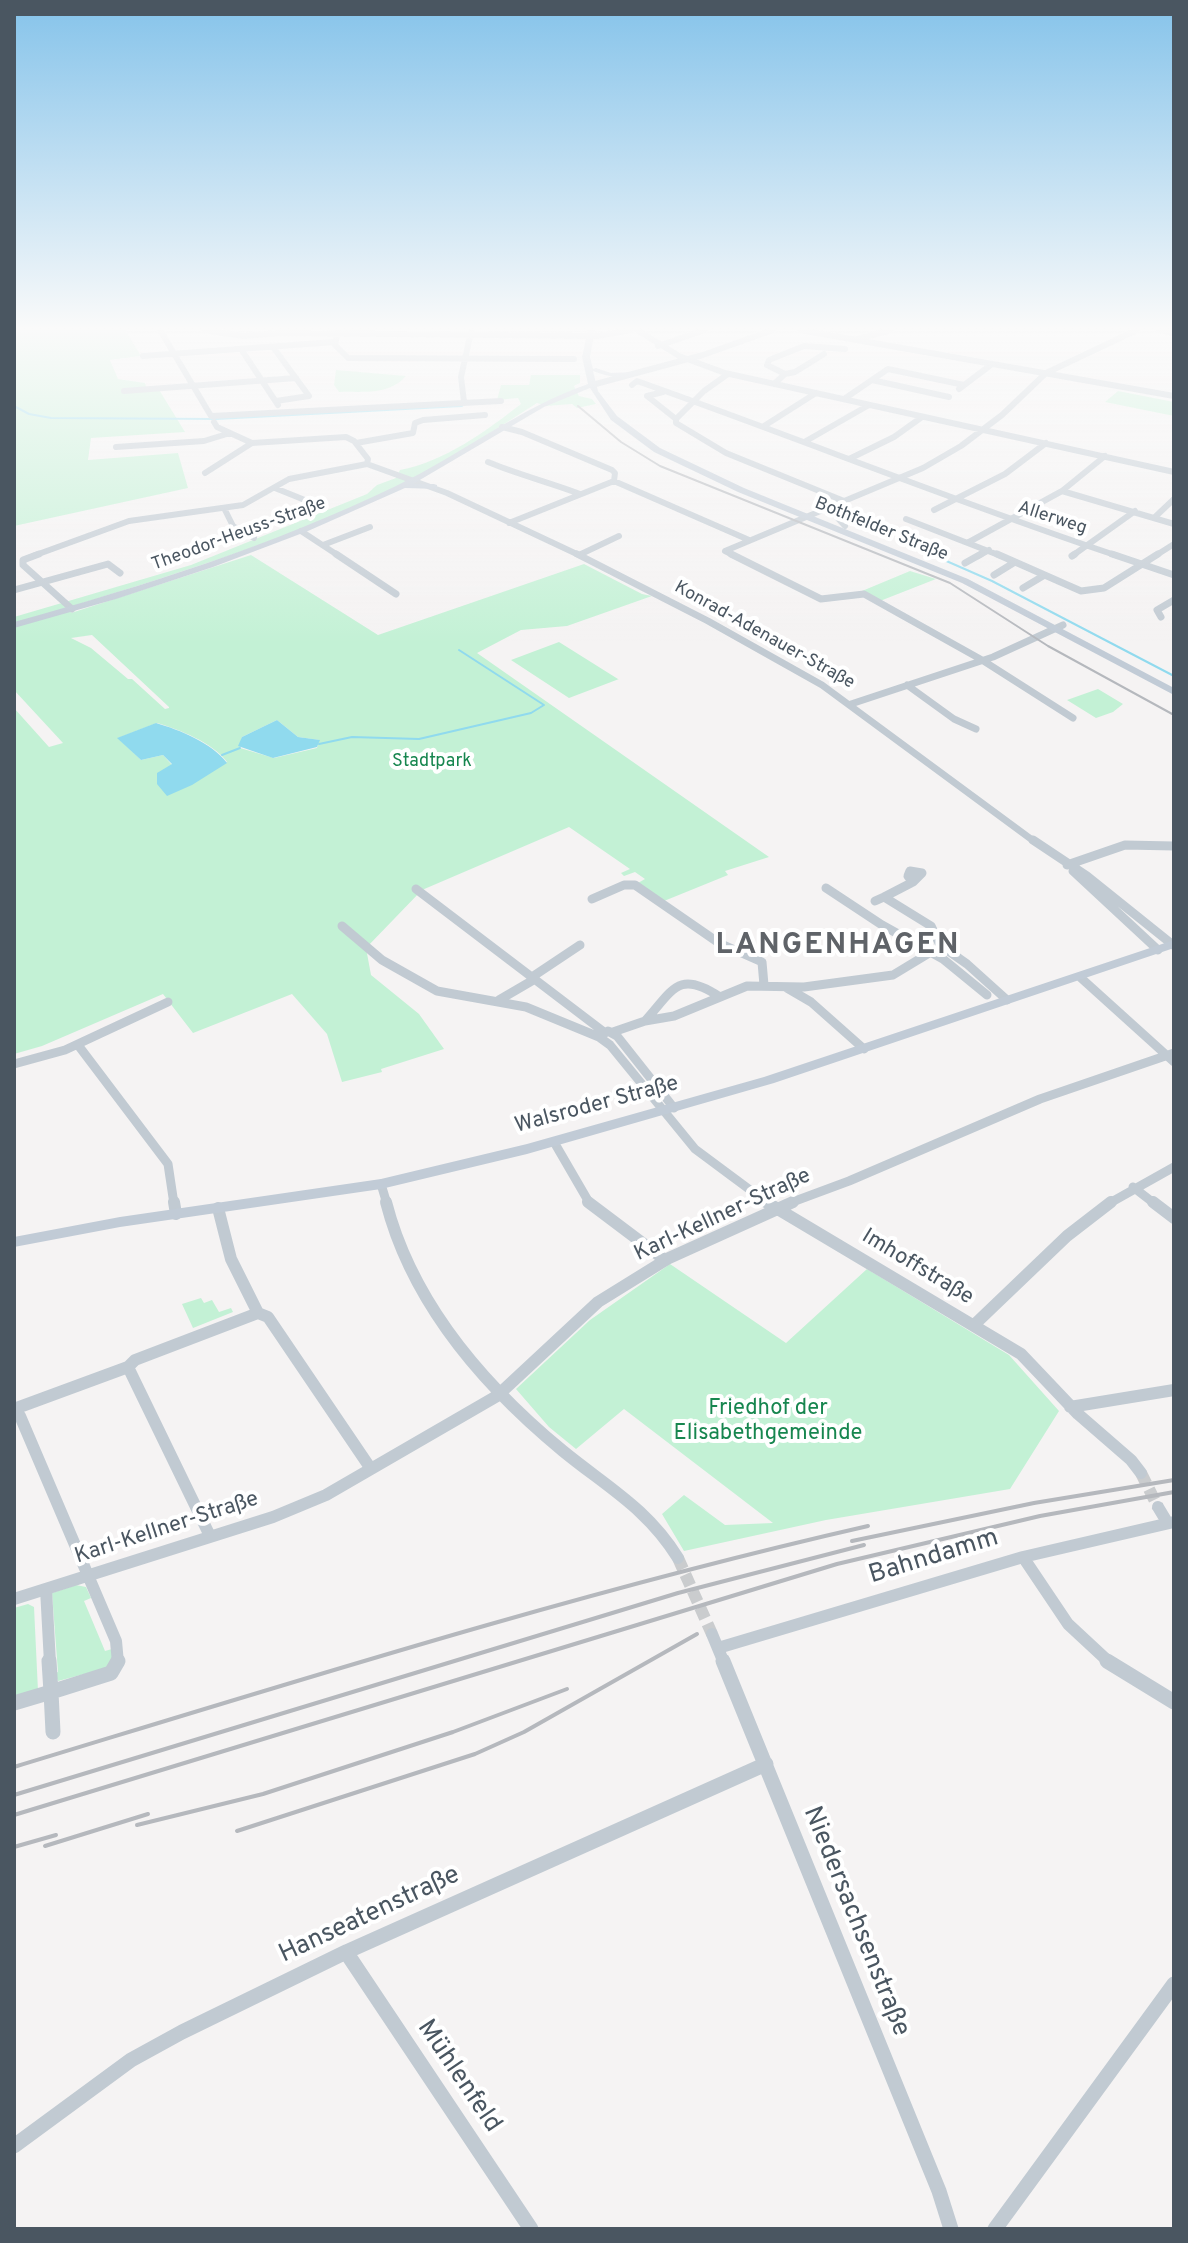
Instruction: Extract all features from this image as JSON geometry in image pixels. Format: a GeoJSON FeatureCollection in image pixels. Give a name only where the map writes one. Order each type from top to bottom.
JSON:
{"type":"FeatureCollection","features":[{"type":"Feature","properties":{"kind":"main road","name":"Theodor-Heuss-Straße"},"geometry":{"type":"LineString","coordinates":[[14,625],[200,569],[301,531],[416,480],[490,435]]}},
{"type":"Feature","properties":{"kind":"main road","name":"Bothfelder Straße"},"geometry":{"type":"LineString","coordinates":[[635,435],[668,457],[951,574],[1174,684]]}},
{"type":"Feature","properties":{"kind":"main road","name":"Bothfelder Straße"},"geometry":{"type":"LineString","coordinates":[[644,435],[684,458],[809,515],[966,574],[1174,692]]}},
{"type":"Feature","properties":{"kind":"main road"},"geometry":{"type":"LineString","coordinates":[[435,470],[432,479],[447,493]]}},
{"type":"Feature","properties":{"kind":"main road"},"geometry":{"type":"LineString","coordinates":[[396,490],[415,486],[434,487]]}},
{"type":"Feature","properties":{"kind":"main road","name":"Walsroder Straße"},"geometry":{"type":"LineString","coordinates":[[14,1242],[381,1184],[554,1142],[864,1049],[1081,978],[1173,944]]}},
{"type":"Feature","properties":{"kind":"street"},"geometry":{"type":"LineString","coordinates":[[116,447],[204,441],[225,435]]}},
{"type":"Feature","properties":{"kind":"street"},"geometry":{"type":"LineString","coordinates":[[72,609],[23,565],[23,560],[129,521],[248,503],[293,478],[367,464],[368,459],[356,443],[342,437],[252,443],[234,435]]}},
{"type":"Feature","properties":{"kind":"street"},"geometry":{"type":"LineString","coordinates":[[356,443],[403,435]]}},
{"type":"Feature","properties":{"kind":"street"},"geometry":{"type":"LineString","coordinates":[[528,435],[612,470],[615,473],[614,481]]}},
{"type":"Feature","properties":{"kind":"street"},"geometry":{"type":"LineString","coordinates":[[695,435],[716,448],[841,502]]}},
{"type":"Feature","properties":{"kind":"street","name":"Allerweg"},"geometry":{"type":"LineString","coordinates":[[788,435],[1009,520],[1174,575]]}},
{"type":"Feature","properties":{"kind":"street"},"geometry":{"type":"LineString","coordinates":[[806,441],[817,435]]}},
{"type":"Feature","properties":{"kind":"street"},"geometry":{"type":"LineString","coordinates":[[849,459],[897,435]]}},
{"type":"Feature","properties":{"kind":"street"},"geometry":{"type":"LineString","coordinates":[[975,435],[935,462],[725,551],[821,599],[828,601],[855,593],[864,594],[982,660],[1073,718]]}},
{"type":"Feature","properties":{"kind":"street"},"geometry":{"type":"LineString","coordinates":[[1009,435],[1174,472]]}},
{"type":"Feature","properties":{"kind":"street"},"geometry":{"type":"LineString","coordinates":[[205,473],[252,443]]}},
{"type":"Feature","properties":{"kind":"street"},"geometry":{"type":"LineString","coordinates":[[934,510],[1005,474],[1046,443]]}},
{"type":"Feature","properties":{"kind":"street"},"geometry":{"type":"LineString","coordinates":[[969,542],[1062,491],[1105,456]]}},
{"type":"Feature","properties":{"kind":"street"},"geometry":{"type":"LineString","coordinates":[[488,462],[529,479],[543,480],[580,494]]}},
{"type":"Feature","properties":{"kind":"street","name":"Konrad-Adenauer-Straße"},"geometry":{"type":"LineString","coordinates":[[367,464],[434,487],[579,555],[748,643],[851,704],[1068,866],[1087,876],[1173,944]]}},
{"type":"Feature","properties":{"kind":"street"},"geometry":{"type":"LineString","coordinates":[[509,523],[614,481],[749,540]]}},
{"type":"Feature","properties":{"kind":"street"},"geometry":{"type":"LineString","coordinates":[[275,488],[322,507]]}},
{"type":"Feature","properties":{"kind":"street"},"geometry":{"type":"LineString","coordinates":[[1062,491],[1174,524]]}},
{"type":"Feature","properties":{"kind":"street"},"geometry":{"type":"LineString","coordinates":[[1155,517],[1174,499]]}},
{"type":"Feature","properties":{"kind":"street"},"geometry":{"type":"LineString","coordinates":[[841,502],[831,511],[845,526]]}},
{"type":"Feature","properties":{"kind":"street"},"geometry":{"type":"LineString","coordinates":[[224,508],[233,526],[254,538]]}},
{"type":"Feature","properties":{"kind":"street"},"geometry":{"type":"LineString","coordinates":[[1072,556],[1135,511]]}},
{"type":"Feature","properties":{"kind":"street"},"geometry":{"type":"LineString","coordinates":[[906,519],[989,550],[1073,589],[1090,591],[1104,588],[1174,544]]}},
{"type":"Feature","properties":{"kind":"street"},"geometry":{"type":"LineString","coordinates":[[323,545],[370,527]]}},
{"type":"Feature","properties":{"kind":"street"},"geometry":{"type":"LineString","coordinates":[[301,531],[396,594]]}},
{"type":"Feature","properties":{"kind":"street"},"geometry":{"type":"LineString","coordinates":[[579,555],[619,536]]}},
{"type":"Feature","properties":{"kind":"street"},"geometry":{"type":"LineString","coordinates":[[965,563],[989,550]]}},
{"type":"Feature","properties":{"kind":"street"},"geometry":{"type":"LineString","coordinates":[[994,575],[1015,562]]}},
{"type":"Feature","properties":{"kind":"street"},"geometry":{"type":"LineString","coordinates":[[14,590],[108,564],[120,573]]}},
{"type":"Feature","properties":{"kind":"street"},"geometry":{"type":"LineString","coordinates":[[1023,588],[1043,576]]}},
{"type":"Feature","properties":{"kind":"street"},"geometry":{"type":"LineString","coordinates":[[1161,617],[1157,610],[1174,600]]}},
{"type":"Feature","properties":{"kind":"street"},"geometry":{"type":"LineString","coordinates":[[982,660],[1013,640],[1056,627]]}},
{"type":"Feature","properties":{"kind":"street"},"geometry":{"type":"LineString","coordinates":[[851,704],[982,660],[1056,627]]}},
{"type":"Feature","properties":{"kind":"street"},"geometry":{"type":"LineString","coordinates":[[1013,640],[1025,642]]}},
{"type":"Feature","properties":{"kind":"street"},"geometry":{"type":"LineString","coordinates":[[907,685],[954,719],[976,729]]}},
{"type":"Feature","properties":{"kind":"street"},"geometry":{"type":"LineString","coordinates":[[1068,866],[1125,845],[1174,846]]}},
{"type":"Feature","properties":{"kind":"street","name":"Konrad-Adenauer-Straße"},"geometry":{"type":"LineString","coordinates":[[1068,866],[1079,880],[1158,950]]}},
{"type":"Feature","properties":{"kind":"street"},"geometry":{"type":"LineString","coordinates":[[913,882],[880,899],[931,926],[940,945],[967,964],[1007,1000]]}},
{"type":"Feature","properties":{"kind":"street"},"geometry":{"type":"LineString","coordinates":[[592,899],[624,885],[635,885],[719,943],[762,962],[764,985]]}},
{"type":"Feature","properties":{"kind":"street"},"geometry":{"type":"LineString","coordinates":[[826,888],[960,970],[987,995]]}},
{"type":"Feature","properties":{"kind":"street"},"geometry":{"type":"LineString","coordinates":[[416,889],[607,1036]]}},
{"type":"Feature","properties":{"kind":"street"},"geometry":{"type":"LineString","coordinates":[[342,926],[382,960],[437,991],[499,1000],[607,1036],[645,1021],[674,1016],[739,988],[879,978],[893,975],[931,952]]}},
{"type":"Feature","properties":{"kind":"street"},"geometry":{"type":"LineString","coordinates":[[499,1000],[580,945]]}},
{"type":"Feature","properties":{"kind":"street"},"geometry":{"type":"LineString","coordinates":[[1081,978],[1171,1057]]}},
{"type":"Feature","properties":{"kind":"street"},"geometry":{"type":"LineString","coordinates":[[645,1021],[671,993],[687,983],[696,983],[720,997]]}},
{"type":"Feature","properties":{"kind":"street"},"geometry":{"type":"LineString","coordinates":[[785,987],[811,1002],[864,1049]]}},
{"type":"Feature","properties":{"kind":"street"},"geometry":{"type":"LineString","coordinates":[[14,1064],[78,1045],[168,1002]]}},
{"type":"Feature","properties":{"kind":"street","name":"Imhoffstraße"},"geometry":{"type":"LineString","coordinates":[[607,1036],[669,1110],[695,1149],[776,1208],[1021,1354],[1070,1407],[1131,1460],[1141,1473]]}},
{"type":"Feature","properties":{"kind":"street"},"geometry":{"type":"LineString","coordinates":[[78,1045],[168,1164],[176,1214]]}},
{"type":"Feature","properties":{"kind":"street","name":"Karl-Kellner-Straße"},"geometry":{"type":"LineString","coordinates":[[14,1599],[300,1506],[371,1469],[503,1391],[598,1302],[665,1260],[776,1208],[849,1181],[1040,1099],[1171,1057]]}},
{"type":"Feature","properties":{"kind":"street"},"geometry":{"type":"LineString","coordinates":[[554,1142],[585,1199],[607,1219],[665,1260]]}},
{"type":"Feature","properties":{"kind":"street"},"geometry":{"type":"LineString","coordinates":[[974,1325],[1078,1226],[1133,1187],[1174,1167]]}},
{"type":"Feature","properties":{"kind":"street"},"geometry":{"type":"LineString","coordinates":[[381,1184],[392,1229],[416,1284],[441,1322],[554,1443],[646,1512],[678,1558]]}},
{"type":"Feature","properties":{"kind":"street"},"geometry":{"type":"LineString","coordinates":[[1133,1187],[1174,1218]]}},
{"type":"Feature","properties":{"kind":"street"},"geometry":{"type":"LineString","coordinates":[[218,1208],[231,1259],[258,1313],[268,1317],[371,1469]]}},
{"type":"Feature","properties":{"kind":"street"},"geometry":{"type":"LineString","coordinates":[[14,1703],[105,1676],[117,1668],[119,1657],[116,1641],[20,1416],[14,1410],[258,1313]]}},
{"type":"Feature","properties":{"kind":"street"},"geometry":{"type":"LineString","coordinates":[[128,1367],[210,1536]]}},
{"type":"Feature","properties":{"kind":"street"},"geometry":{"type":"LineString","coordinates":[[1070,1407],[1174,1390]]}},
{"type":"Feature","properties":{"kind":"street"},"geometry":{"type":"LineString","coordinates":[[1158,1507],[1170,1522]]}},
{"type":"Feature","properties":{"kind":"street","name":"Bahndamm"},"geometry":{"type":"LineString","coordinates":[[715,1641],[1023,1557],[1170,1522]]}},
{"type":"Feature","properties":{"kind":"street"},"geometry":{"type":"LineString","coordinates":[[1023,1557],[1051,1606],[1100,1657],[1133,1682],[1174,1702]]}},
{"type":"Feature","properties":{"kind":"street"},"geometry":{"type":"LineString","coordinates":[[46,1589],[53,1732]]}},
{"type":"Feature","properties":{"kind":"street","name":"Niedersachsenstraße"},"geometry":{"type":"LineString","coordinates":[[715,1641],[939,2191],[951,2229]]}},
{"type":"Feature","properties":{"kind":"street","name":"Hanseatenstraße"},"geometry":{"type":"LineString","coordinates":[[14,2146],[131,2060],[346,1952],[766,1764]]}},
{"type":"Feature","properties":{"kind":"street","name":"Mühlenfeld"},"geometry":{"type":"LineString","coordinates":[[346,1952],[531,2229]]}},
{"type":"Feature","properties":{"kind":"street"},"geometry":{"type":"LineString","coordinates":[[995,2229],[1174,1984]]}},
{"type":"Feature","properties":{"kind":"green space"},"geometry":{"type":"Polygon","coordinates":[[[14,435],[143,435],[91,438],[88,460],[178,453],[188,488],[14,526],[14,435]]]}},
{"type":"Feature","properties":{"kind":"green space","name":"Stadtpark"},"geometry":{"type":"Polygon","coordinates":[[[479,435],[487,435],[395,488],[338,514],[264,543],[76,605],[71,613],[251,555],[378,635],[584,564],[642,594],[652,596],[567,626],[521,630],[477,653],[769,857],[725,871],[728,875],[664,901],[638,883],[645,879],[635,872],[624,876],[621,873],[630,869],[569,827],[422,890],[366,948],[371,975],[419,1014],[444,1049],[381,1069],[382,1072],[342,1082],[327,1034],[292,994],[193,1033],[163,994],[42,1046],[14,1054],[14,708],[49,747],[63,743],[14,690],[14,617],[191,565],[367,494],[377,485],[396,478],[400,470],[433,460],[479,435]],[[92,635],[71,638],[91,648],[165,709],[169,707],[92,635]],[[277,720],[242,737],[240,748],[274,758],[317,748],[319,740],[298,737],[277,720]],[[157,723],[118,738],[141,760],[163,755],[172,765],[208,774],[227,762],[204,743],[157,723]]]}},
{"type":"Feature","properties":{"kind":"green space"},"geometry":{"type":"Polygon","coordinates":[[[910,571],[936,579],[880,601],[862,591],[910,571]]]}},
{"type":"Feature","properties":{"kind":"green space"},"geometry":{"type":"Polygon","coordinates":[[[559,642],[619,679],[569,698],[511,660],[559,642]]]}},
{"type":"Feature","properties":{"kind":"green space"},"geometry":{"type":"Polygon","coordinates":[[[1098,689],[1123,704],[1113,712],[1096,718],[1067,700],[1098,689]]]}},
{"type":"Feature","properties":{"kind":"green space","name":"Friedhof der Elisabethgemeinde"},"geometry":{"type":"Polygon","coordinates":[[[670,1264],[786,1343],[867,1269],[1009,1355],[1059,1411],[1010,1489],[826,1520],[684,1551],[662,1514],[684,1495],[725,1525],[773,1523],[624,1409],[576,1449],[549,1427],[516,1389],[590,1320],[670,1264]]]}},
{"type":"Feature","properties":{"kind":"green space"},"geometry":{"type":"Polygon","coordinates":[[[201,1298],[204,1303],[212,1300],[219,1312],[231,1308],[233,1312],[193,1328],[182,1304],[201,1298]]]}},
{"type":"Feature","properties":{"kind":"green space"},"geometry":{"type":"Polygon","coordinates":[[[76,1585],[86,1587],[91,1598],[84,1601],[105,1651],[112,1649],[113,1656],[107,1668],[58,1681],[55,1673],[58,1672],[52,1593],[76,1585]]]}},
{"type":"Feature","properties":{"kind":"green space"},"geometry":{"type":"Polygon","coordinates":[[[28,1604],[34,1607],[38,1691],[14,1696],[14,1608],[28,1604]]]}},
{"type":"Feature","properties":{"kind":"water"},"geometry":{"type":"Polygon","coordinates":[[[277,720],[298,737],[320,740],[317,747],[273,758],[238,746],[242,737],[277,720]]]}},
{"type":"Feature","properties":{"kind":"water"},"geometry":{"type":"Polygon","coordinates":[[[156,723],[204,743],[227,763],[192,785],[167,796],[157,784],[157,773],[172,764],[163,755],[141,760],[117,738],[156,723]]]}},
{"type":"Feature","properties":{"kind":"waterway"},"geometry":{"type":"LineString","coordinates":[[919,549],[992,581],[1174,676]]}},
{"type":"Feature","properties":{"kind":"waterway"},"geometry":{"type":"LineString","coordinates":[[319,744],[352,737],[419,739],[531,713],[544,705],[459,650]]}},
{"type":"Feature","properties":{"kind":"waterway"},"geometry":{"type":"LineString","coordinates":[[222,755],[240,748]]}},
{"type":"Feature","properties":{"kind":"tunnel"},"geometry":{"type":"LineString","coordinates":[[1141,1473],[1158,1507]]}},
{"type":"Feature","properties":{"kind":"tunnel"},"geometry":{"type":"LineString","coordinates":[[678,1558],[712,1634]]}},
{"type":"Feature","properties":{"kind":"tram line"},"geometry":{"type":"LineString","coordinates":[[612,435],[660,466],[950,583],[1048,646],[1174,715]]}},
{"type":"Feature","properties":{"kind":"railway"},"geometry":{"type":"LineString","coordinates":[[852,1541],[1034,1503],[1174,1480]]}},
{"type":"Feature","properties":{"kind":"railway"},"geometry":{"type":"LineString","coordinates":[[14,1815],[837,1564],[1040,1516],[1174,1492]]}},
{"type":"Feature","properties":{"kind":"railway"},"geometry":{"type":"LineString","coordinates":[[14,1767],[545,1609],[652,1579],[868,1526]]}},
{"type":"Feature","properties":{"kind":"railway"},"geometry":{"type":"LineString","coordinates":[[14,1795],[678,1593],[864,1545]]}},
{"type":"Feature","properties":{"kind":"railway"},"geometry":{"type":"LineString","coordinates":[[237,1831],[475,1754],[524,1732],[697,1634]]}},
{"type":"Feature","properties":{"kind":"railway"},"geometry":{"type":"LineString","coordinates":[[137,1825],[263,1794],[453,1732],[567,1689]]}},
{"type":"Feature","properties":{"kind":"railway"},"geometry":{"type":"LineString","coordinates":[[45,1846],[148,1814]]}},
{"type":"Feature","properties":{"kind":"railway"},"geometry":{"type":"LineString","coordinates":[[14,1847],[56,1835]]}},
{"type":"Feature","properties":{"kind":"district","name":"LANGENHAGEN"},"geometry":{"type":"Point","coordinates":[838,947]}}]}
